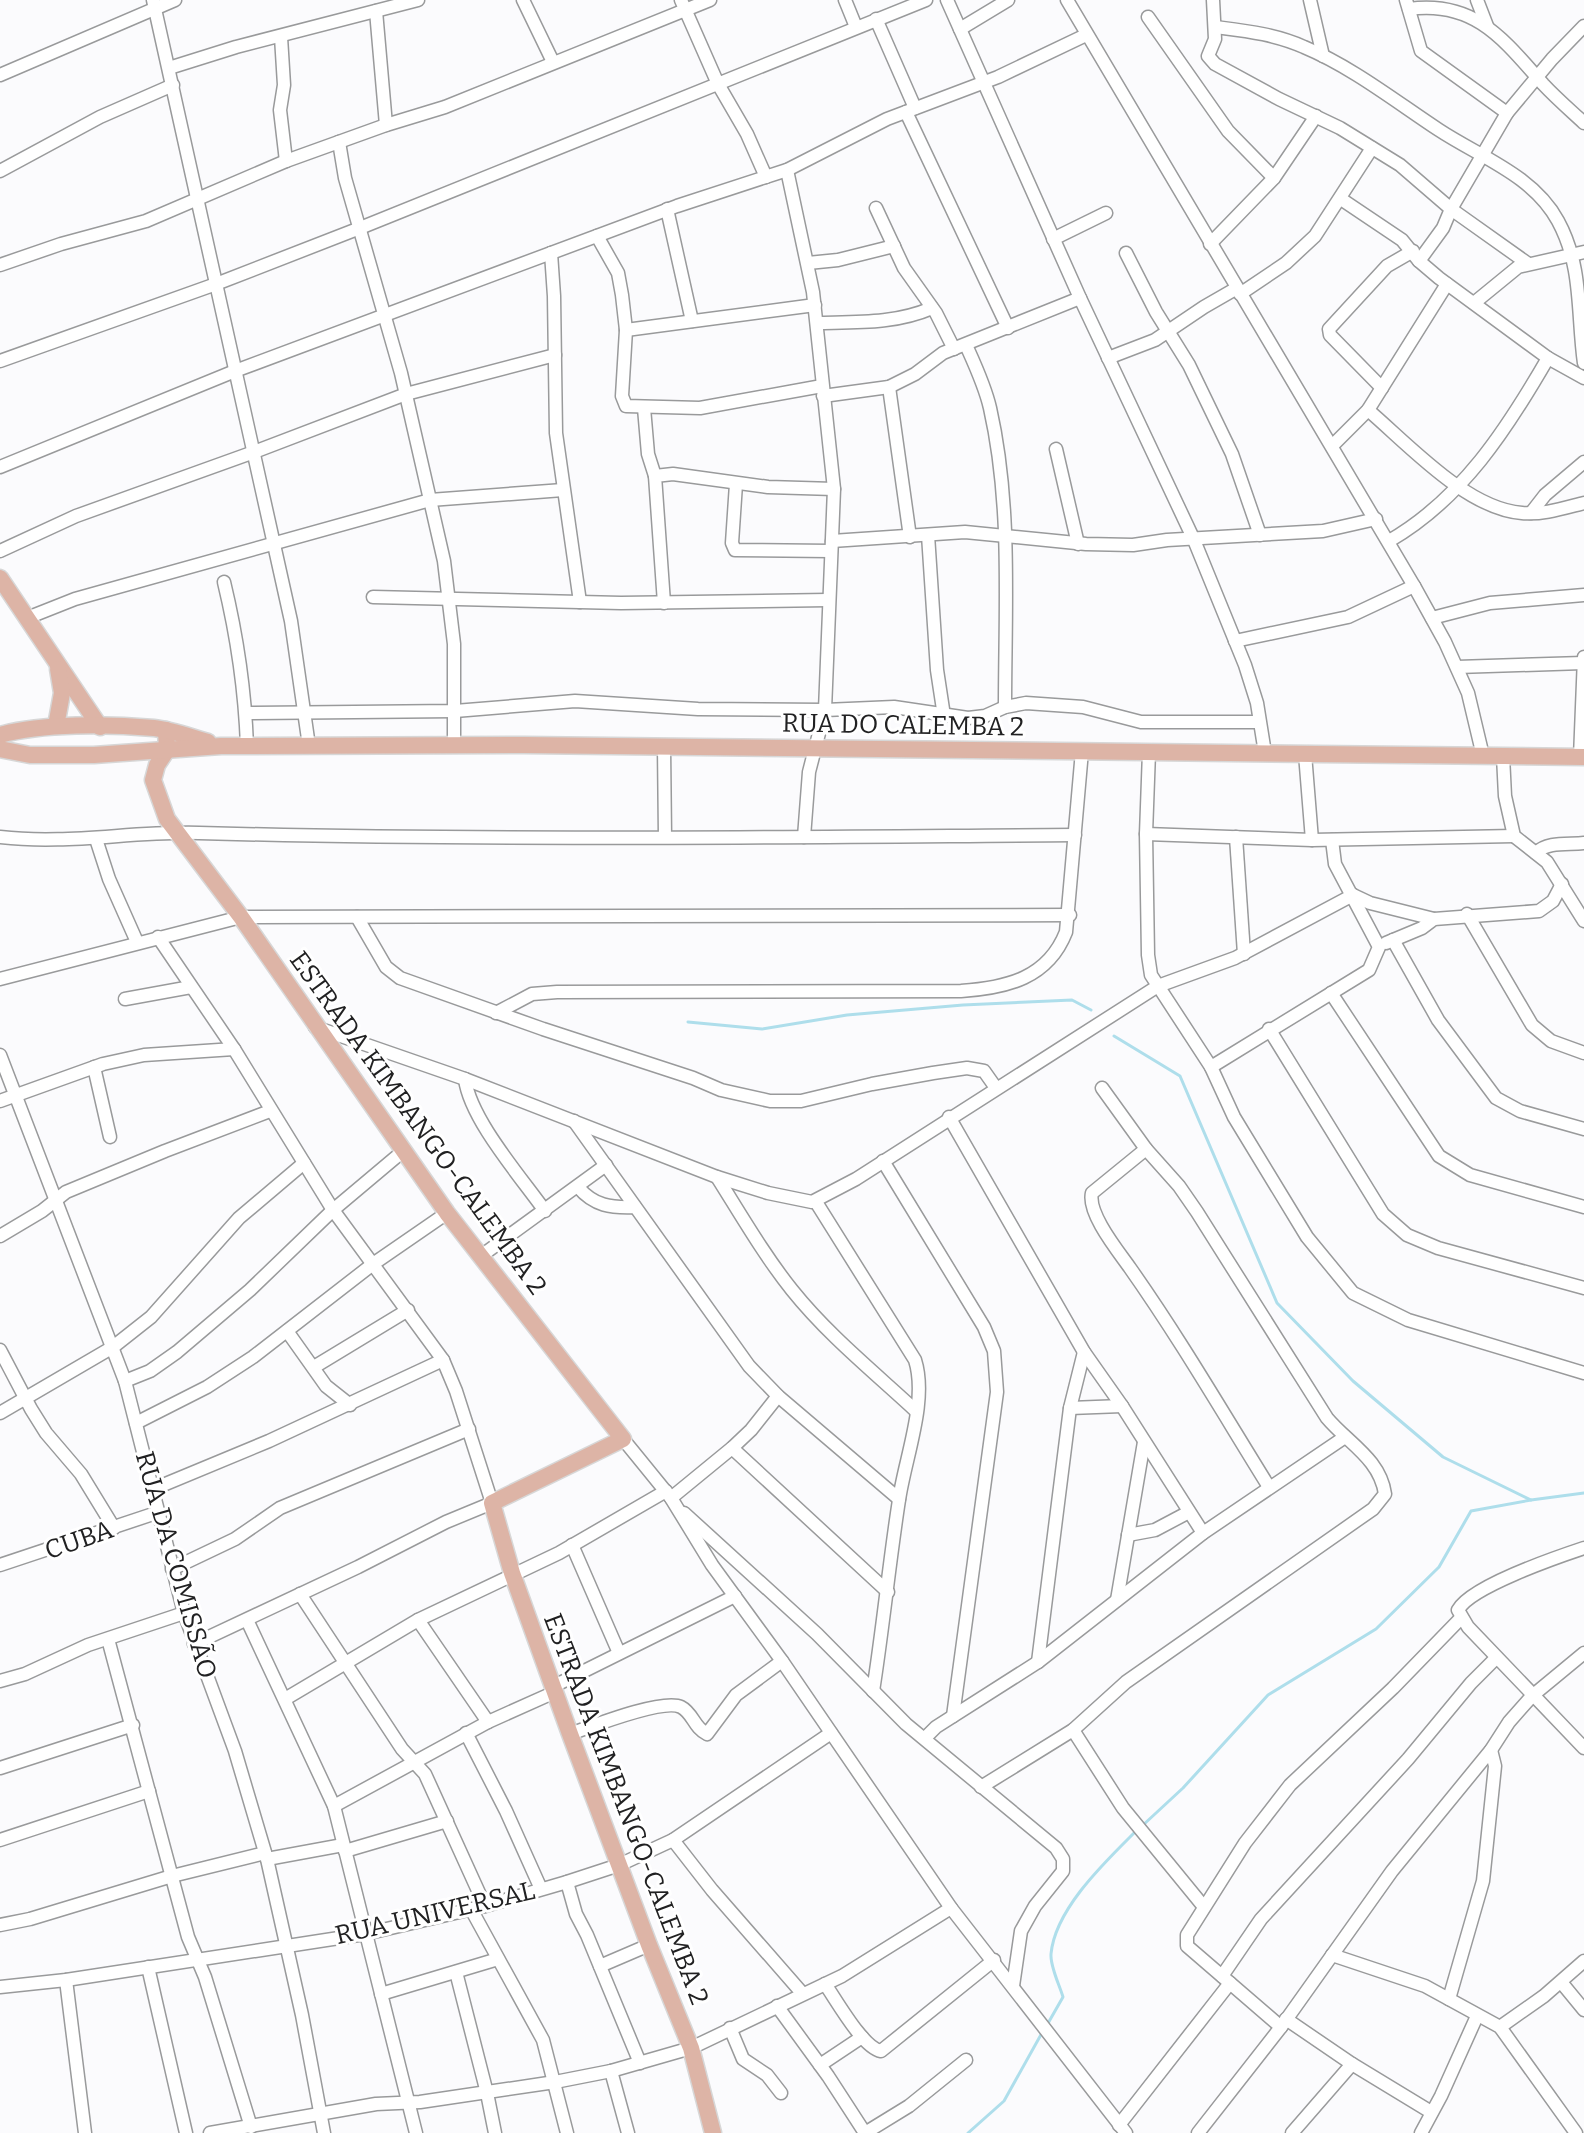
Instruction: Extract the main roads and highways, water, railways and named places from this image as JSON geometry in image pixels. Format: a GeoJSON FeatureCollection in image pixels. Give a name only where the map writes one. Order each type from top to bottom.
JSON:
{"type":"FeatureCollection","features":[{"type":"Feature","properties":{"kind":"main road"},"geometry":{"type":"LineString","coordinates":[[0,578],[100,727]]}},
{"type":"Feature","properties":{"kind":"main road"},"geometry":{"type":"LineString","coordinates":[[56,726],[62,693],[58,667]]}},
{"type":"Feature","properties":{"kind":"main road","name":"RUA DO CALEMBA 2"},"geometry":{"type":"LineString","coordinates":[[0,735],[56,726],[166,730],[221,746]]}},
{"type":"Feature","properties":{"kind":"main road"},"geometry":{"type":"LineString","coordinates":[[27,729],[30,755]]}},
{"type":"Feature","properties":{"kind":"main road"},"geometry":{"type":"LineString","coordinates":[[155,789],[153,775],[159,759],[167,750],[166,730]]}},
{"type":"Feature","properties":{"kind":"main road","name":"RUA DO CALEMBA 2"},"geometry":{"type":"LineString","coordinates":[[0,749],[30,755],[127,754],[221,746],[454,745],[1582,757]]}},
{"type":"Feature","properties":{"kind":"main road","name":"ESTRADA KIMBANGO-CALEMBA 2"},"geometry":{"type":"LineString","coordinates":[[127,754],[155,789],[167,819],[241,917],[402,1152],[623,1439],[492,1503],[512,1573],[570,1734],[691,2048],[713,2133]]}},
{"type":"Feature","properties":{"kind":"waterway"},"geometry":{"type":"LineString","coordinates":[[688,1022],[762,1029],[847,1015],[1072,1000],[1091,1010]]}},
{"type":"Feature","properties":{"kind":"waterway"},"geometry":{"type":"LineString","coordinates":[[1114,1036],[1180,1076],[1277,1303],[1353,1381],[1443,1457],[1531,1500],[1584,1493]]}},
{"type":"Feature","properties":{"kind":"waterway"},"geometry":{"type":"LineString","coordinates":[[1142,1826],[1183,1788],[1268,1695],[1376,1629],[1439,1567],[1471,1511],[1531,1500]]}},
{"type":"Feature","properties":{"kind":"waterway"},"geometry":{"type":"LineString","coordinates":[[1047,2025],[1063,1997],[1051,1959],[1062,1920],[1083,1887],[1136,1831]]}},
{"type":"Feature","properties":{"kind":"waterway"},"geometry":{"type":"LineString","coordinates":[[968,2133],[1004,2101],[1043,2031]]}}]}
